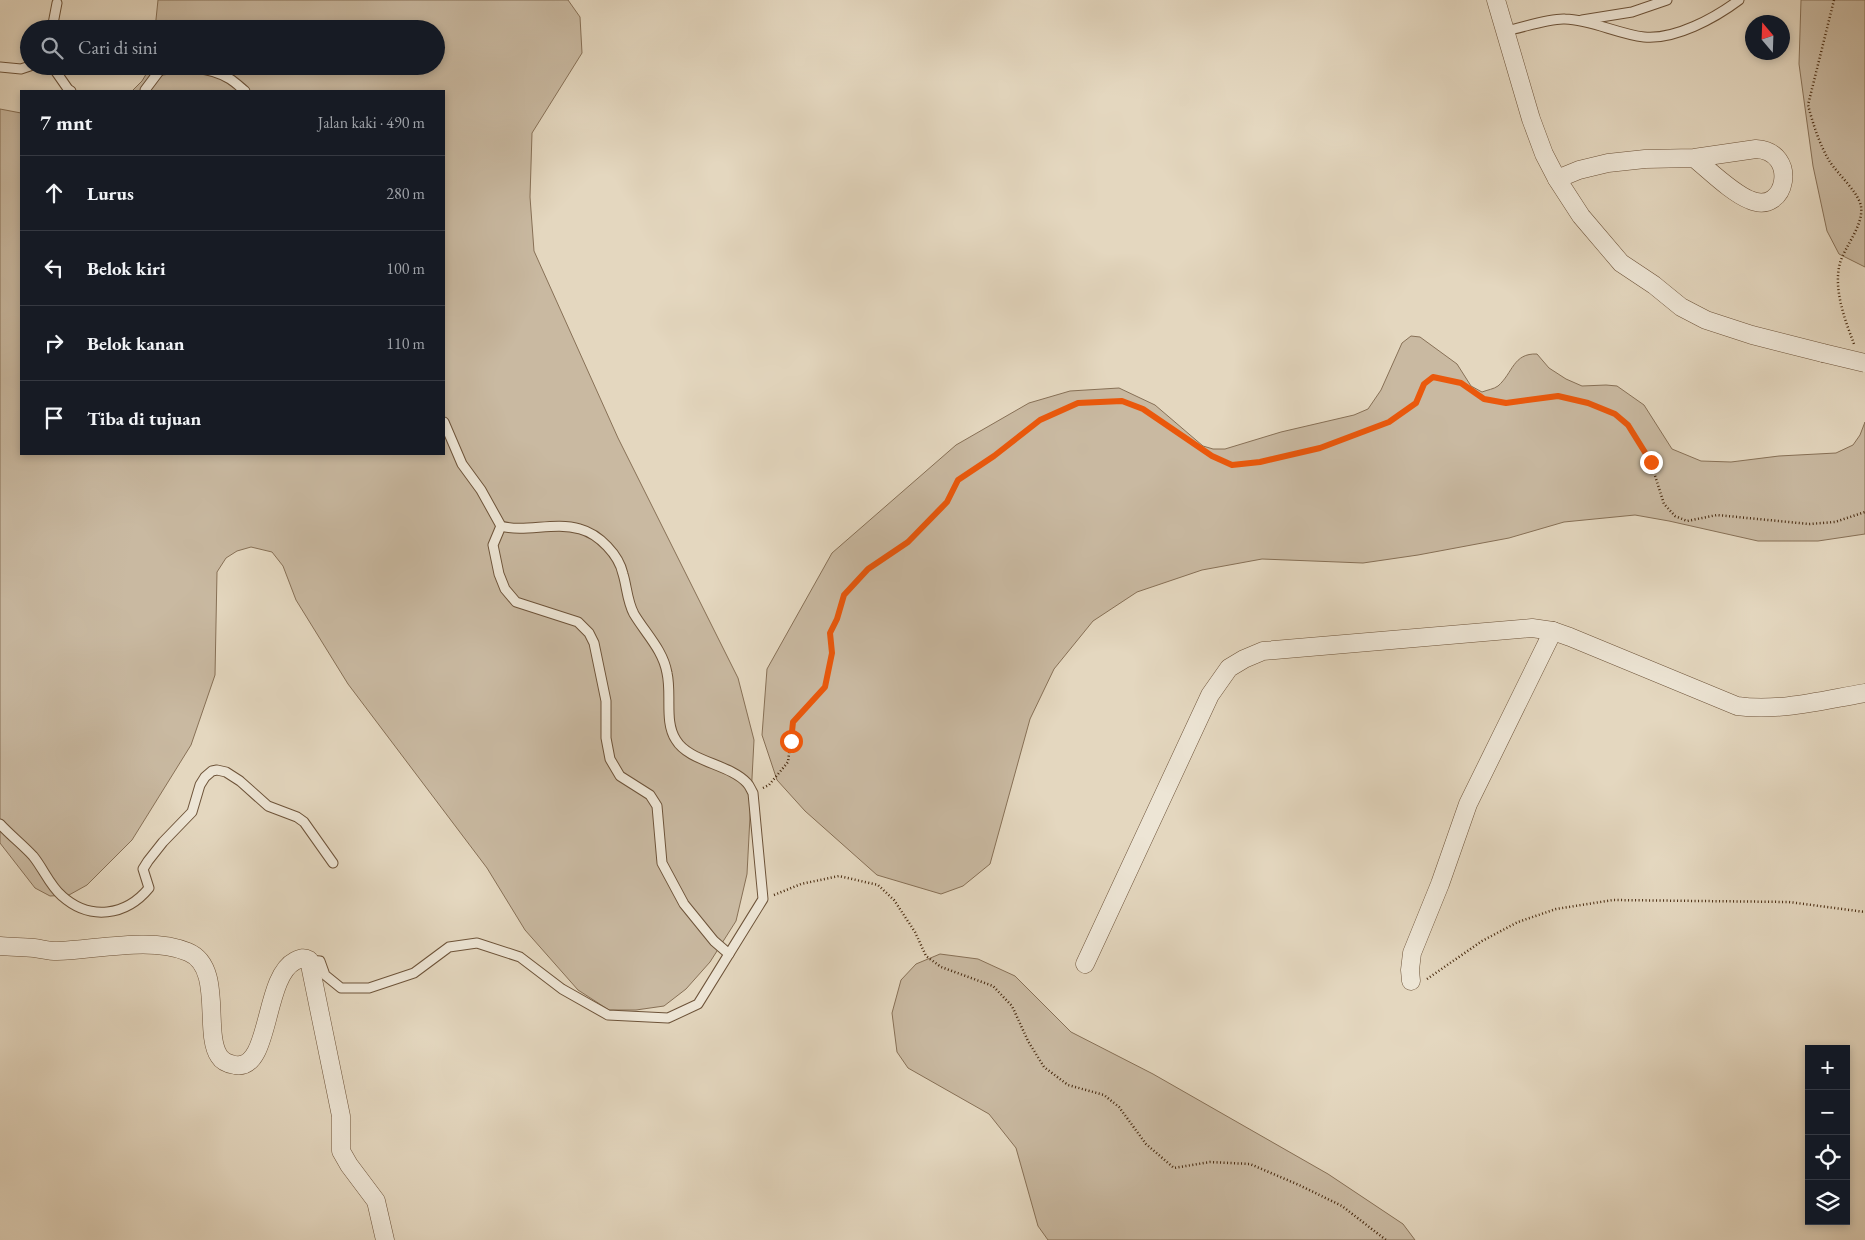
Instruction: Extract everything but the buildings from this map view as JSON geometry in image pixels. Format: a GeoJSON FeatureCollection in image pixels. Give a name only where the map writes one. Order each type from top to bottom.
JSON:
{"type":"FeatureCollection","features":[{"type":"Feature","properties":{"kind":"street"},"geometry":{"type":"LineString","coordinates":[[1496,0],[1530,119],[1544,154],[1556,179],[1581,216],[1622,263],[1681,307],[1706,320],[1752,335],[1823,353],[1861,357]]}},
{"type":"Feature","properties":{"kind":"street"},"geometry":{"type":"LineString","coordinates":[[1556,179],[1579,170],[1608,163],[1644,159],[1694,158],[1764,149],[1776,156],[1781,165],[1783,173],[1782,187],[1776,196],[1767,203],[1752,202],[1694,158]]}},
{"type":"Feature","properties":{"kind":"street"},"geometry":{"type":"LineString","coordinates":[[1085,964],[1210,695],[1229,668],[1263,651],[1532,628],[1553,631],[1737,706],[1758,709],[1776,708],[1865,693]]}},
{"type":"Feature","properties":{"kind":"street"},"geometry":{"type":"LineString","coordinates":[[1411,982],[1412,953],[1440,884],[1468,804],[1553,631]]}},
{"type":"Feature","properties":{"kind":"street"},"geometry":{"type":"LineString","coordinates":[[0,946],[53,951],[124,945],[158,945],[189,952],[197,957],[210,988],[213,1031],[217,1052],[224,1061],[236,1066],[246,1064],[257,1052],[265,1034],[275,988],[283,971],[300,959],[305,958],[309,960],[341,1116],[341,1151],[376,1201],[385,1240]]}},
{"type":"Feature","properties":{"kind":"lane"},"geometry":{"type":"LineString","coordinates":[[1577,20],[1632,12],[1667,0]]}},
{"type":"Feature","properties":{"kind":"lane"},"geometry":{"type":"LineString","coordinates":[[1505,31],[1559,19],[1577,20],[1645,37],[1664,36],[1690,28],[1720,14],[1739,0]]}},
{"type":"Feature","properties":{"kind":"lane"},"geometry":{"type":"LineString","coordinates":[[54,20],[57,4]]}},
{"type":"Feature","properties":{"kind":"lane"},"geometry":{"type":"LineString","coordinates":[[0,67],[20,69]]}},
{"type":"Feature","properties":{"kind":"lane"},"geometry":{"type":"LineString","coordinates":[[58,75],[70,90]]}},
{"type":"Feature","properties":{"kind":"lane"},"geometry":{"type":"LineString","coordinates":[[146,90],[157,75]]}},
{"type":"Feature","properties":{"kind":"lane"},"geometry":{"type":"LineString","coordinates":[[219,75],[231,80],[244,90]]}},
{"type":"Feature","properties":{"kind":"lane"},"geometry":{"type":"LineString","coordinates":[[309,960],[320,961],[325,975],[341,988],[368,988],[414,973],[449,947],[477,943],[520,957],[562,989],[608,1015],[668,1018],[698,1004],[763,899],[753,793],[747,783],[737,775],[690,753],[677,743],[671,732],[669,719],[670,703],[667,673],[660,652],[633,612],[620,562],[603,542],[591,533],[579,528],[511,529],[501,526],[481,490],[462,464],[445,424]]}},
{"type":"Feature","properties":{"kind":"lane"},"geometry":{"type":"LineString","coordinates":[[501,526],[493,546],[499,574],[505,589],[516,602],[578,622],[589,633],[594,643],[606,701],[606,738],[610,759],[620,776],[650,795],[657,806],[662,863],[684,904],[714,941],[729,954]]}},
{"type":"Feature","properties":{"kind":"lane"},"geometry":{"type":"LineString","coordinates":[[0,824],[31,854],[62,896],[90,912],[115,910],[136,902],[149,888],[144,869],[148,861],[169,835],[192,812],[200,785],[205,777],[212,771],[220,770],[240,781],[268,806],[297,817],[304,822],[333,863]]}},
{"type":"Feature","properties":{"kind":"path"},"geometry":{"type":"LineString","coordinates":[[1834,0],[1808,105],[1812,121],[1830,161],[1854,193],[1861,206],[1859,223],[1840,263],[1838,284],[1843,314],[1861,357]]}},
{"type":"Feature","properties":{"kind":"path"},"geometry":{"type":"LineString","coordinates":[[753,793],[769,785],[788,762],[793,722],[825,687],[832,653],[830,633],[837,619],[844,595],[868,569],[908,542],[947,502],[958,480],[994,456],[1040,420],[1078,403],[1122,401],[1136,406],[1212,456],[1232,465],[1260,462],[1320,448],[1389,422],[1416,403],[1424,384],[1433,377],[1461,383],[1484,399],[1506,403],[1558,396],[1588,403],[1615,414],[1628,425],[1651,462],[1664,504],[1675,516],[1687,521],[1716,515],[1809,524],[1835,522],[1865,512]]}},
{"type":"Feature","properties":{"kind":"path"},"geometry":{"type":"LineString","coordinates":[[763,899],[801,884],[839,876],[878,885],[894,900],[926,956],[941,967],[993,986],[1012,1006],[1028,1041],[1044,1067],[1068,1085],[1104,1095],[1119,1107],[1146,1144],[1174,1168],[1210,1162],[1250,1164],[1342,1206],[1386,1240]]}},
{"type":"Feature","properties":{"kind":"path"},"geometry":{"type":"LineString","coordinates":[[1411,982],[1421,983],[1482,941],[1518,922],[1556,909],[1613,900],[1789,902],[1865,912]]}},
{"type":"Feature","properties":{"kind":"shaded area"},"geometry":{"type":"Polygon","coordinates":[[[158,0],[568,0],[580,17],[582,53],[532,133],[530,197],[534,251],[618,438],[738,678],[754,740],[747,874],[736,921],[710,962],[686,989],[664,1006],[636,1010],[609,1010],[578,990],[525,930],[487,868],[348,684],[296,600],[283,566],[272,552],[251,547],[237,551],[226,558],[217,572],[215,675],[191,745],[132,840],[87,885],[69,895],[50,896],[35,888],[0,843],[0,109],[20,113],[20,455],[445,455],[445,90],[133,90],[146,75],[445,75],[445,20],[156,20],[158,0]]]}},
{"type":"Feature","properties":{"kind":"shaded area"},"geometry":{"type":"Polygon","coordinates":[[[1801,0],[1865,0],[1865,267],[1839,254],[1827,231],[1813,166],[1799,64],[1801,0]]]}},
{"type":"Feature","properties":{"kind":"shaded area"},"geometry":{"type":"Polygon","coordinates":[[[1411,336],[1420,337],[1457,364],[1471,386],[1482,392],[1498,386],[1518,360],[1537,354],[1549,368],[1566,379],[1582,386],[1617,386],[1644,405],[1672,449],[1701,461],[1731,462],[1779,456],[1836,453],[1853,445],[1860,435],[1865,422],[1865,534],[1818,541],[1758,541],[1635,515],[1564,522],[1509,538],[1363,563],[1262,559],[1202,570],[1137,592],[1093,621],[1054,669],[1030,719],[990,864],[963,886],[941,894],[877,875],[805,811],[777,780],[762,735],[767,669],[832,553],[956,445],[1029,403],[1070,391],[1119,388],[1155,405],[1203,446],[1213,449],[1225,449],[1281,432],[1354,415],[1368,409],[1381,390],[1402,343],[1411,336]]]}},
{"type":"Feature","properties":{"kind":"shaded area"},"geometry":{"type":"Polygon","coordinates":[[[940,954],[978,959],[1015,976],[1071,1032],[1153,1074],[1328,1174],[1403,1224],[1415,1240],[1048,1240],[1038,1226],[1016,1148],[989,1114],[908,1068],[897,1052],[892,1013],[901,980],[916,964],[940,954]]]}},
{"type":"Feature","properties":{"kind":"route"},"geometry":{"type":"LineString","coordinates":[[791,741],[793,722],[825,687],[832,653],[830,633],[837,619],[844,595],[868,569],[908,542],[947,502],[958,480],[994,456],[1040,420],[1078,403],[1122,401],[1143,409],[1212,456],[1232,465],[1260,462],[1320,448],[1389,422],[1416,403],[1424,384],[1433,377],[1461,383],[1484,399],[1506,403],[1558,396],[1588,403],[1615,414],[1628,425],[1651,462]]}}]}
